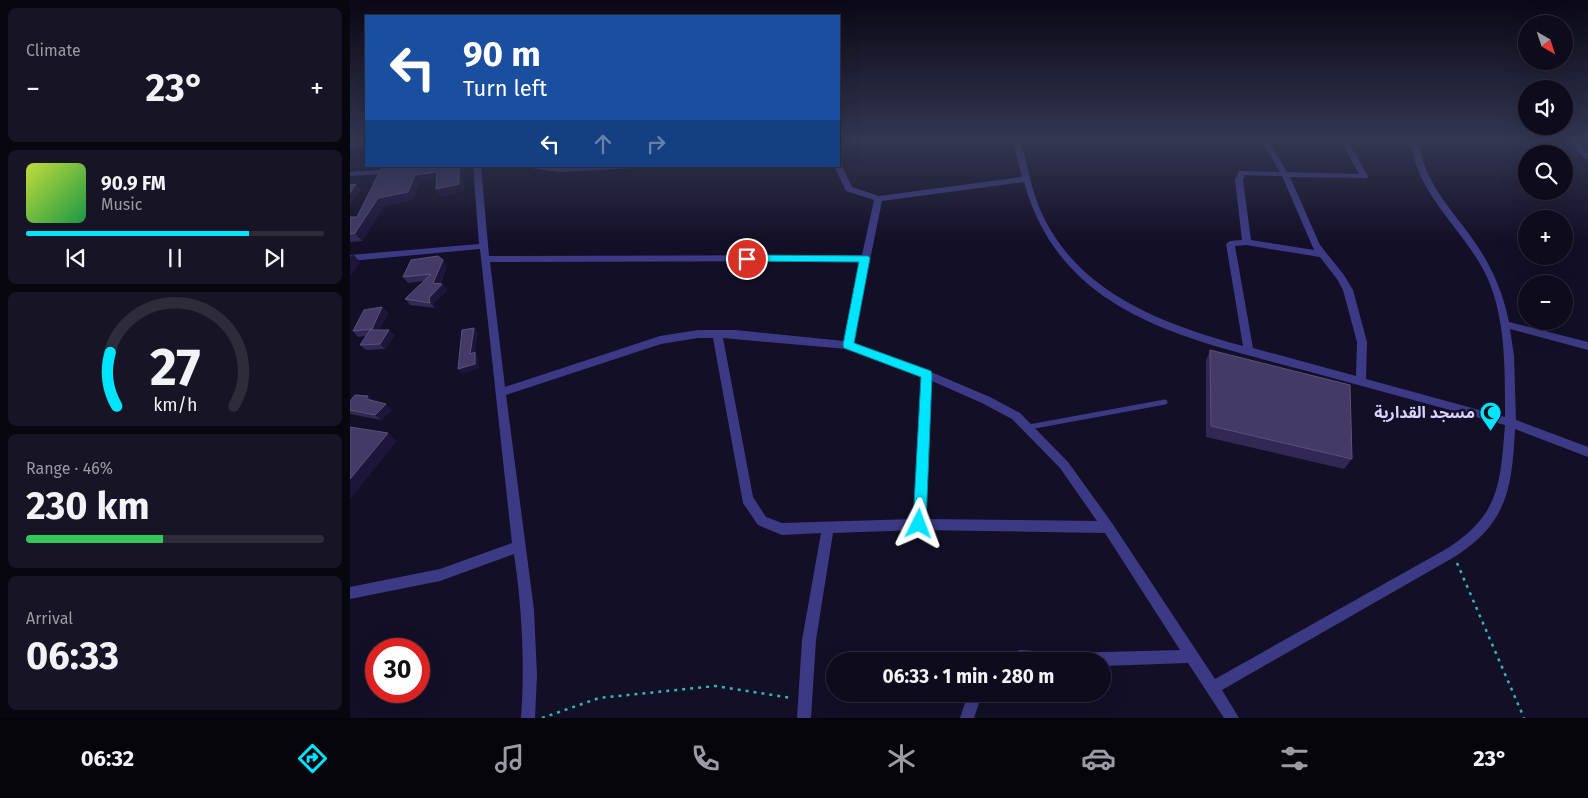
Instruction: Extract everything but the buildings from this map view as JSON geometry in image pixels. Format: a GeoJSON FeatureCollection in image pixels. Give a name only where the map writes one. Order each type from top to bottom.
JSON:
{"type":"FeatureCollection","features":[{"type":"Feature","properties":{"kind":"street"},"geometry":{"type":"LineString","coordinates":[[479,175],[484,259],[519,546],[526,588],[531,685],[528,718]]}},
{"type":"Feature","properties":{"kind":"street"},"geometry":{"type":"LineString","coordinates":[[842,175],[849,189],[878,199],[1027,179]]}},
{"type":"Feature","properties":{"kind":"street"},"geometry":{"type":"LineString","coordinates":[[1026,175],[1031,196],[1050,236],[1070,262],[1104,291],[1173,329],[1512,423],[1588,452]]}},
{"type":"Feature","properties":{"kind":"street"},"geometry":{"type":"LineString","coordinates":[[1241,175],[1239,180],[1247,243]]}},
{"type":"Feature","properties":{"kind":"street"},"geometry":{"type":"LineString","coordinates":[[1285,175],[1316,246],[1341,277],[1348,290],[1362,342],[1361,380]]}},
{"type":"Feature","properties":{"kind":"street"},"geometry":{"type":"LineString","coordinates":[[1305,175],[1364,176],[1363,175]]}},
{"type":"Feature","properties":{"kind":"street"},"geometry":{"type":"LineString","coordinates":[[1212,688],[1452,552],[1469,541],[1498,504],[1504,488],[1512,423],[1504,312],[1491,276],[1464,232],[1423,175]]}},
{"type":"Feature","properties":{"kind":"street"},"geometry":{"type":"LineString","coordinates":[[848,345],[878,199]]}},
{"type":"Feature","properties":{"kind":"street"},"geometry":{"type":"LineString","coordinates":[[1249,351],[1230,244],[1235,242],[1247,243],[1321,254]]}},
{"type":"Feature","properties":{"kind":"street"},"geometry":{"type":"LineString","coordinates":[[350,258],[484,246]]}},
{"type":"Feature","properties":{"kind":"street"},"geometry":{"type":"LineString","coordinates":[[484,259],[865,258]]}},
{"type":"Feature","properties":{"kind":"street"},"geometry":{"type":"LineString","coordinates":[[1506,324],[1588,346]]}},
{"type":"Feature","properties":{"kind":"street"},"geometry":{"type":"LineString","coordinates":[[501,393],[660,340],[698,334],[778,337],[848,345],[927,375],[1016,416],[1029,427],[1064,465],[1108,527],[1232,718]]}},
{"type":"Feature","properties":{"kind":"street"},"geometry":{"type":"LineString","coordinates":[[717,334],[747,500],[762,521],[782,529],[919,524],[1108,527]]}},
{"type":"Feature","properties":{"kind":"street"},"geometry":{"type":"LineString","coordinates":[[919,524],[927,375]]}},
{"type":"Feature","properties":{"kind":"street"},"geometry":{"type":"LineString","coordinates":[[804,718],[809,640],[828,527]]}},
{"type":"Feature","properties":{"kind":"street"},"geometry":{"type":"LineString","coordinates":[[350,593],[440,575],[519,546]]}},
{"type":"Feature","properties":{"kind":"street"},"geometry":{"type":"LineString","coordinates":[[1111,659],[1191,656]]}},
{"type":"Feature","properties":{"kind":"street"},"geometry":{"type":"LineString","coordinates":[[967,718],[972,702]]}},
{"type":"Feature","properties":{"kind":"lane"},"geometry":{"type":"LineString","coordinates":[[1029,427],[1165,402]]}},
{"type":"Feature","properties":{"kind":"path"},"geometry":{"type":"LineString","coordinates":[[1452,552],[1524,718]]}},
{"type":"Feature","properties":{"kind":"path"},"geometry":{"type":"LineString","coordinates":[[541,718],[599,698],[715,686],[804,700]]}},
{"type":"Feature","properties":{"kind":"place","name":"مسجد القدارية"},"geometry":{"type":"Point","coordinates":[1491,431]}},
{"type":"Feature","properties":{"kind":"route"},"geometry":{"type":"LineString","coordinates":[[747,259],[865,258],[848,345],[927,375],[919,524]]}}]}
